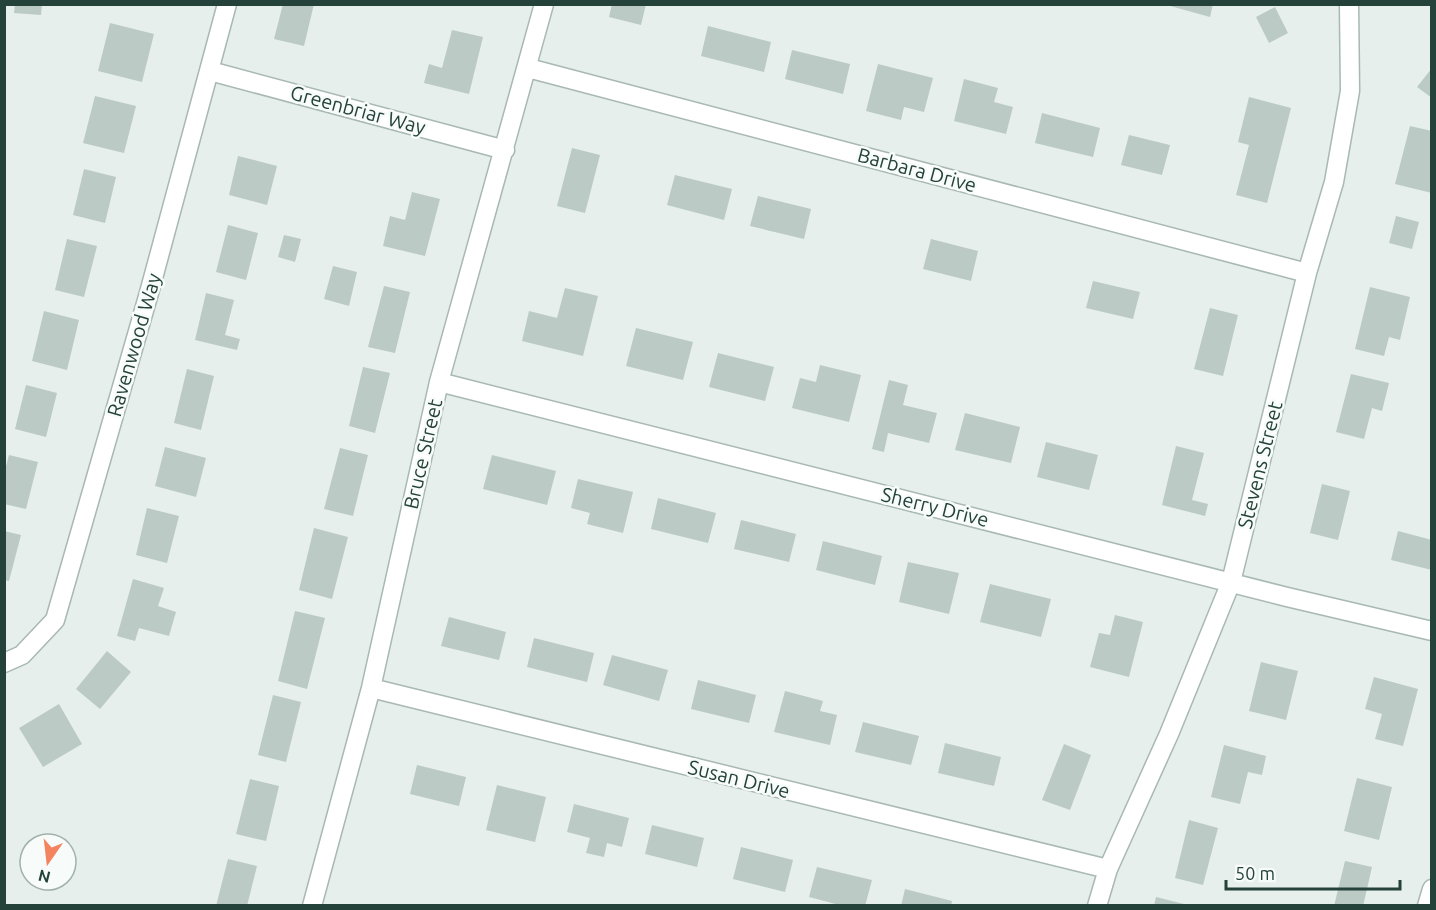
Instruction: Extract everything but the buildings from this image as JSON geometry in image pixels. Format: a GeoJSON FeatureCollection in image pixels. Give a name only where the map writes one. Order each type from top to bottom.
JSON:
{"type":"FeatureCollection","features":[{"type":"Feature","properties":{"kind":"street","name":"Ravenwood Way"},"geometry":{"type":"LineString","coordinates":[[4,663],[22,656],[55,620],[227,4]]}},
{"type":"Feature","properties":{"kind":"street","name":"Bruce Street"},"geometry":{"type":"LineString","coordinates":[[312,906],[370,688],[439,382],[544,4]]}},
{"type":"Feature","properties":{"kind":"street","name":"Stevens Street"},"geometry":{"type":"LineString","coordinates":[[1097,906],[1108,869],[1168,734],[1231,582],[1307,273],[1334,182],[1350,91],[1349,4]]}},
{"type":"Feature","properties":{"kind":"street","name":"Barbara Drive"},"geometry":{"type":"LineString","coordinates":[[528,68],[1307,273]]}},
{"type":"Feature","properties":{"kind":"street","name":"Greenbriar Way"},"geometry":{"type":"LineString","coordinates":[[210,71],[505,150]]}},
{"type":"Feature","properties":{"kind":"street","name":"Sherry Drive"},"geometry":{"type":"LineString","coordinates":[[439,382],[1431,631]]}},
{"type":"Feature","properties":{"kind":"street","name":"Susan Drive"},"geometry":{"type":"LineString","coordinates":[[370,688],[1108,869]]}},
{"type":"Feature","properties":{"kind":"street"},"geometry":{"type":"LineString","coordinates":[[1427,906],[1431,889]]}}]}
